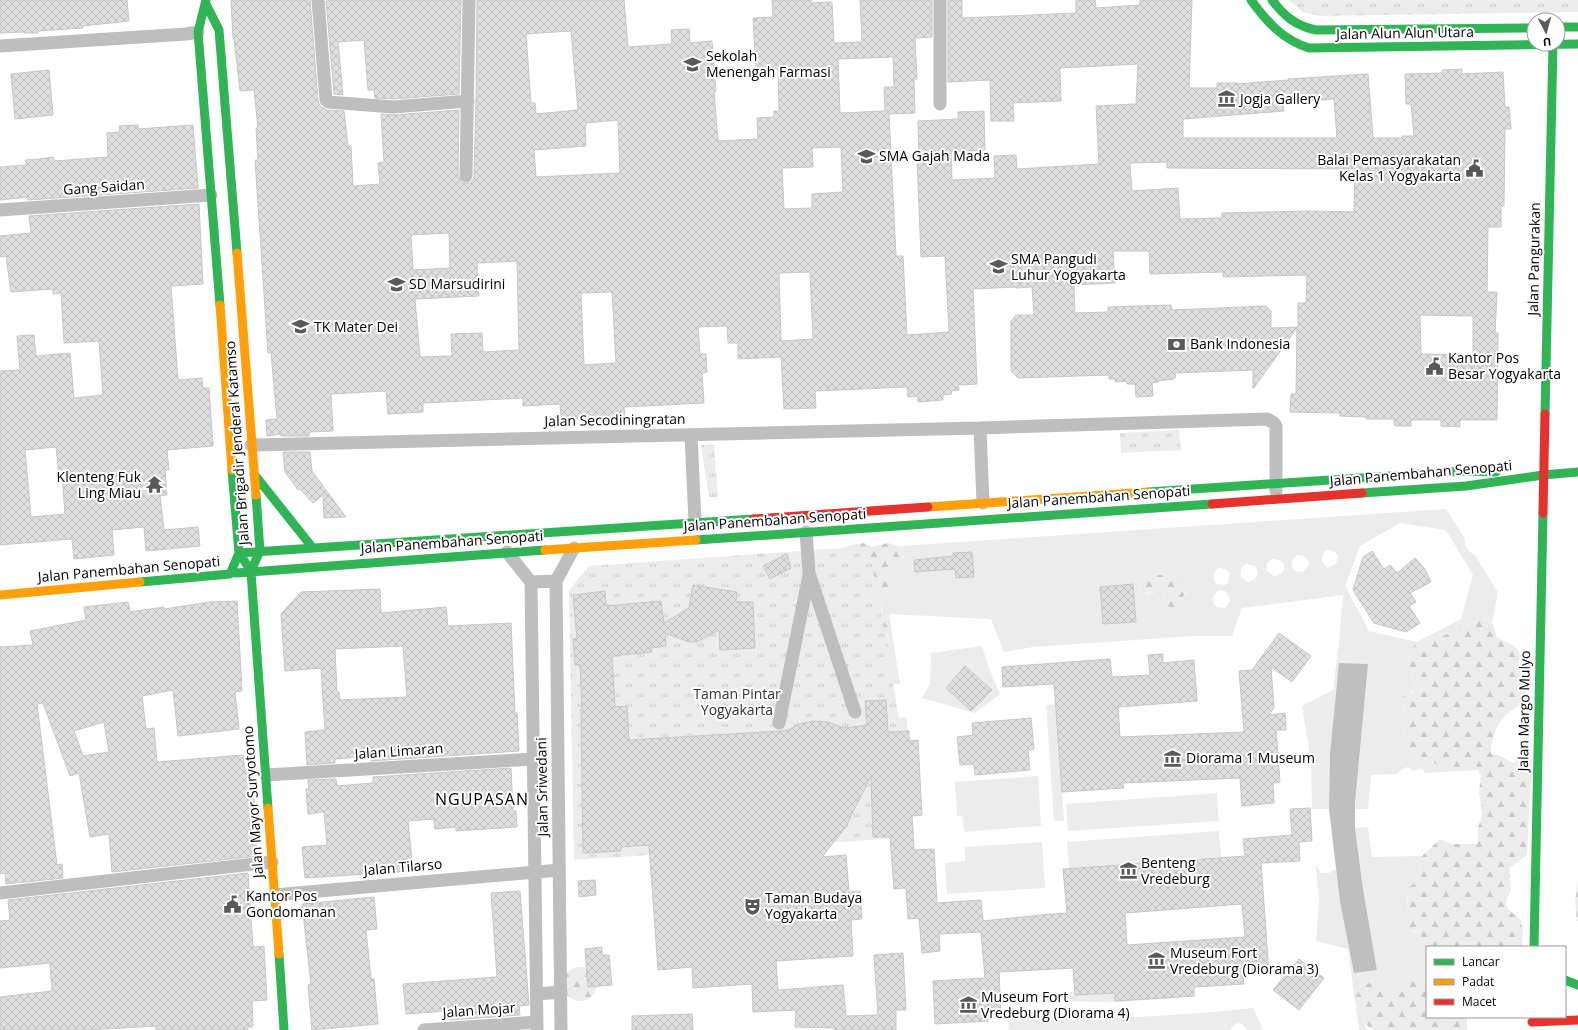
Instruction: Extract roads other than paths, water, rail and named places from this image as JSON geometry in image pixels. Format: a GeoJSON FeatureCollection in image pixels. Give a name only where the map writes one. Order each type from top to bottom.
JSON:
{"type":"FeatureCollection","features":[{"type":"Feature","properties":{"kind":"main road","name":"Jalan Alun Alun Utara"},"geometry":{"type":"LineString","coordinates":[[1251,0],[1276,30],[1288,40],[1302,47],[1526,44]]}},
{"type":"Feature","properties":{"kind":"main road","name":"Jalan Alun Alun Utara"},"geometry":{"type":"LineString","coordinates":[[1272,0],[1290,21],[1309,29],[1316,30],[1526,28]]}},
{"type":"Feature","properties":{"kind":"main road","name":"Jalan Brigadir Jenderal Katamso"},"geometry":{"type":"LineString","coordinates":[[206,2],[198,32],[239,553],[251,572]]}},
{"type":"Feature","properties":{"kind":"main road","name":"Jalan Brigadir Jenderal Katamso"},"geometry":{"type":"LineString","coordinates":[[206,2],[219,30],[260,551],[251,572]]}},
{"type":"Feature","properties":{"kind":"main road"},"geometry":{"type":"LineString","coordinates":[[1566,27],[1578,27]]}},
{"type":"Feature","properties":{"kind":"main road"},"geometry":{"type":"LineString","coordinates":[[1419,29],[1420,46]]}},
{"type":"Feature","properties":{"kind":"main road","name":"Jalan Alun Alun Utara"},"geometry":{"type":"LineString","coordinates":[[1566,44],[1578,44]]}},
{"type":"Feature","properties":{"kind":"main road","name":"Jalan Pangurakan"},"geometry":{"type":"LineString","coordinates":[[1543,475],[1552,52]]}},
{"type":"Feature","properties":{"kind":"main road","name":"Jalan Panembahan Senopati"},"geometry":{"type":"LineString","coordinates":[[239,553],[1465,470],[1543,475]]}},
{"type":"Feature","properties":{"kind":"main road"},"geometry":{"type":"LineString","coordinates":[[1543,475],[1578,472]]}},
{"type":"Feature","properties":{"kind":"main road"},"geometry":{"type":"LineString","coordinates":[[254,474],[312,547]]}},
{"type":"Feature","properties":{"kind":"main road","name":"Jalan Panembahan Senopati"},"geometry":{"type":"LineString","coordinates":[[0,596],[251,572],[507,552],[1466,486],[1543,475]]}},
{"type":"Feature","properties":{"kind":"main road","name":"Jalan Margo Mulyo"},"geometry":{"type":"LineString","coordinates":[[1534,946],[1543,475]]}},
{"type":"Feature","properties":{"kind":"main road"},"geometry":{"type":"LineString","coordinates":[[230,574],[239,553]]}},
{"type":"Feature","properties":{"kind":"main road","name":"Jalan Mayor Suryotomo"},"geometry":{"type":"LineString","coordinates":[[251,572],[284,1030]]}},
{"type":"Feature","properties":{"kind":"main road"},"geometry":{"type":"LineString","coordinates":[[1566,980],[1578,985]]}},
{"type":"Feature","properties":{"kind":"main road"},"geometry":{"type":"LineString","coordinates":[[1532,1023],[1578,1020]]}},
{"type":"Feature","properties":{"kind":"street"},"geometry":{"type":"LineString","coordinates":[[318,0],[326,100],[328,102],[393,107],[468,101]]}},
{"type":"Feature","properties":{"kind":"street"},"geometry":{"type":"LineString","coordinates":[[466,176],[469,0]]}},
{"type":"Feature","properties":{"kind":"street"},"geometry":{"type":"LineString","coordinates":[[940,0],[940,104]]}},
{"type":"Feature","properties":{"kind":"street"},"geometry":{"type":"LineString","coordinates":[[0,46],[198,32]]}},
{"type":"Feature","properties":{"kind":"street","name":"Gang Saidan"},"geometry":{"type":"LineString","coordinates":[[0,210],[211,195]]}},
{"type":"Feature","properties":{"kind":"street","name":"Jalan Secodiningratan"},"geometry":{"type":"LineString","coordinates":[[251,445],[980,428],[1267,419],[1276,426],[1276,483]]}},
{"type":"Feature","properties":{"kind":"street"},"geometry":{"type":"LineString","coordinates":[[980,428],[983,503]]}},
{"type":"Feature","properties":{"kind":"street"},"geometry":{"type":"LineString","coordinates":[[691,435],[695,522]]}},
{"type":"Feature","properties":{"kind":"street"},"geometry":{"type":"LineString","coordinates":[[1276,483],[1276,499]]}},
{"type":"Feature","properties":{"kind":"street"},"geometry":{"type":"LineString","coordinates":[[806,532],[809,573],[855,712]]}},
{"type":"Feature","properties":{"kind":"street","name":"Jalan Sriwedani"},"geometry":{"type":"LineString","coordinates":[[561,1030],[556,581],[574,548]]}},
{"type":"Feature","properties":{"kind":"street"},"geometry":{"type":"LineString","coordinates":[[507,552],[532,582],[556,581]]}},
{"type":"Feature","properties":{"kind":"street"},"geometry":{"type":"LineString","coordinates":[[779,723],[809,573]]}},
{"type":"Feature","properties":{"kind":"street","name":"Jalan Sriwedani"},"geometry":{"type":"LineString","coordinates":[[532,582],[537,1026]]}},
{"type":"Feature","properties":{"kind":"street","name":"Jalan Limaran"},"geometry":{"type":"LineString","coordinates":[[266,775],[534,759]]}},
{"type":"Feature","properties":{"kind":"street"},"geometry":{"type":"LineString","coordinates":[[0,894],[272,862]]}},
{"type":"Feature","properties":{"kind":"street","name":"Jalan Tilarso"},"geometry":{"type":"LineString","coordinates":[[274,895],[559,870]]}},
{"type":"Feature","properties":{"kind":"street"},"geometry":{"type":"LineString","coordinates":[[537,994],[561,992]]}},
{"type":"Feature","properties":{"kind":"street","name":"Jalan Mojar"},"geometry":{"type":"LineString","coordinates":[[424,1030],[537,1026]]}},
{"type":"Feature","properties":{"kind":"place","name":"Sekolah Menengah Farmasi"},"geometry":{"type":"Point","coordinates":[693,64]}},
{"type":"Feature","properties":{"kind":"place","name":"Jogja Gallery"},"geometry":{"type":"Point","coordinates":[1227,99]}},
{"type":"Feature","properties":{"kind":"place","name":"SMA Gajah Mada"},"geometry":{"type":"Point","coordinates":[866,156]}},
{"type":"Feature","properties":{"kind":"place","name":"Balai Pemasyarakatan Kelas 1 Yogyakarta"},"geometry":{"type":"Point","coordinates":[1474,168]}},
{"type":"Feature","properties":{"kind":"place","name":"SMA Pangudi Luhur Yogyakarta"},"geometry":{"type":"Point","coordinates":[998,267]}},
{"type":"Feature","properties":{"kind":"place","name":"SD Marsudirini"},"geometry":{"type":"Point","coordinates":[396,284]}},
{"type":"Feature","properties":{"kind":"place","name":"TK Mater Dei"},"geometry":{"type":"Point","coordinates":[301,327]}},
{"type":"Feature","properties":{"kind":"place","name":"Bank Indonesia"},"geometry":{"type":"Point","coordinates":[1177,344]}},
{"type":"Feature","properties":{"kind":"place","name":"Kantor Pos Besar Yogyakarta"},"geometry":{"type":"Point","coordinates":[1435,366]}},
{"type":"Feature","properties":{"kind":"place","name":"Klenteng Fuk Ling Miau"},"geometry":{"type":"Point","coordinates":[154,485]}},
{"type":"Feature","properties":{"kind":"place","name":"Diorama 1 Museum"},"geometry":{"type":"Point","coordinates":[1173,758]}},
{"type":"Feature","properties":{"kind":"place","name":"Benteng Vredeburg"},"geometry":{"type":"Point","coordinates":[1128,871]}},
{"type":"Feature","properties":{"kind":"place","name":"Kantor Pos Gondomanan"},"geometry":{"type":"Point","coordinates":[233,904]}},
{"type":"Feature","properties":{"kind":"place","name":"Taman Budaya Yogyakarta"},"geometry":{"type":"Point","coordinates":[752,906]}},
{"type":"Feature","properties":{"kind":"place","name":"Museum Fort Vredeburg (Diorama 3)"},"geometry":{"type":"Point","coordinates":[1157,961]}},
{"type":"Feature","properties":{"kind":"place","name":"Museum Fort Vredeburg (Diorama 4)"},"geometry":{"type":"Point","coordinates":[968,1005]}},
{"type":"Feature","properties":{"kind":"district","name":"NGUPASAN"},"geometry":{"type":"Point","coordinates":[482,799]}},
{"type":"Feature","properties":{"kind":"park label","name":"Taman Pintar Yogyakarta"},"geometry":{"type":"Point","coordinates":[737,702]}}]}
